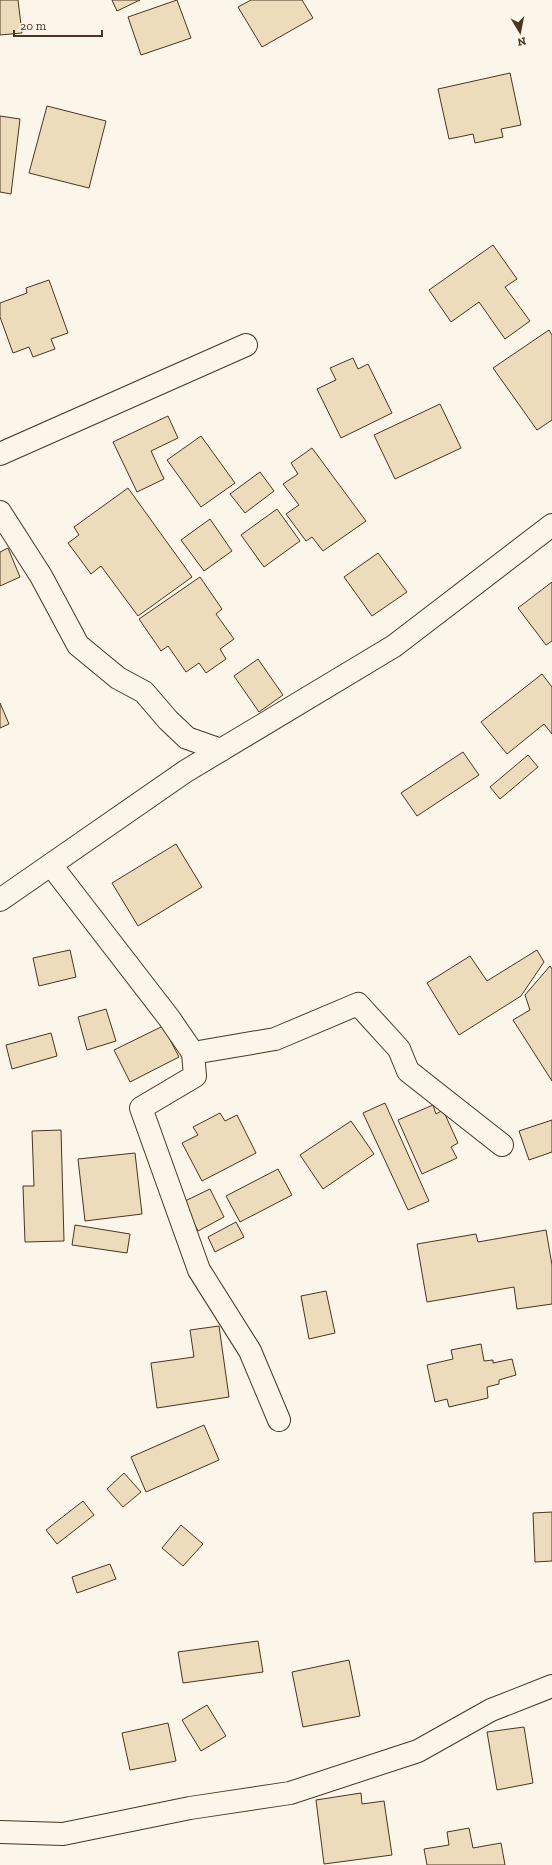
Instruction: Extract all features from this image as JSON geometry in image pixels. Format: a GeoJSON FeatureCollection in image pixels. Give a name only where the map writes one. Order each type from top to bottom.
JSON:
{"type":"FeatureCollection","features":[{"type":"Feature","properties":{"kind":"street"},"geometry":{"type":"LineString","coordinates":[[0,454],[246,344]]}},
{"type":"Feature","properties":{"kind":"street"},"geometry":{"type":"LineString","coordinates":[[0,512],[41,576],[78,645],[118,678],[144,692],[186,738],[221,750]]}},
{"type":"Feature","properties":{"kind":"street"},"geometry":{"type":"LineString","coordinates":[[0,900],[186,771],[394,646],[552,525]]}},
{"type":"Feature","properties":{"kind":"street"},"geometry":{"type":"LineString","coordinates":[[51,865],[169,1018],[193,1053],[195,1076],[141,1108],[198,1270],[250,1351],[280,1420]]}},
{"type":"Feature","properties":{"kind":"street"},"geometry":{"type":"LineString","coordinates":[[193,1053],[275,1038],[358,1004],[399,1049],[408,1071],[502,1145]]}},
{"type":"Feature","properties":{"kind":"street"},"geometry":{"type":"LineString","coordinates":[[0,1832],[63,1834],[190,1808],[290,1793],[418,1750],[491,1710],[552,1686]]}},
{"type":"Feature","properties":{"kind":"building"},"geometry":{"type":"Polygon","coordinates":[[[0,0],[18,0],[22,33],[0,35],[0,0]]]}},
{"type":"Feature","properties":{"kind":"building"},"geometry":{"type":"Polygon","coordinates":[[[112,0],[140,0],[117,11],[112,0]]]}},
{"type":"Feature","properties":{"kind":"building"},"geometry":{"type":"Polygon","coordinates":[[[177,0],[191,38],[141,55],[128,17],[177,0]]]}},
{"type":"Feature","properties":{"kind":"building"},"geometry":{"type":"Polygon","coordinates":[[[251,0],[302,0],[313,18],[262,47],[238,7],[251,0]]]}},
{"type":"Feature","properties":{"kind":"building"},"geometry":{"type":"Polygon","coordinates":[[[510,73],[521,125],[501,129],[503,137],[475,143],[473,134],[449,139],[438,89],[510,73]]]}},
{"type":"Feature","properties":{"kind":"building"},"geometry":{"type":"Polygon","coordinates":[[[47,106],[106,121],[89,188],[29,173],[47,106]]]}},
{"type":"Feature","properties":{"kind":"building"},"geometry":{"type":"Polygon","coordinates":[[[0,116],[20,119],[11,194],[0,192],[0,116]]]}},
{"type":"Feature","properties":{"kind":"building"},"geometry":{"type":"Polygon","coordinates":[[[493,245],[517,279],[505,287],[530,321],[505,339],[479,302],[451,322],[429,290],[493,245]]]}},
{"type":"Feature","properties":{"kind":"building"},"geometry":{"type":"Polygon","coordinates":[[[49,280],[68,333],[51,339],[55,349],[33,357],[29,347],[13,353],[0,317],[0,303],[27,293],[26,288],[49,280]]]}},
{"type":"Feature","properties":{"kind":"building"},"geometry":{"type":"Polygon","coordinates":[[[549,330],[552,335],[552,420],[537,430],[493,368],[549,330]]]}},
{"type":"Feature","properties":{"kind":"building"},"geometry":{"type":"Polygon","coordinates":[[[353,358],[358,369],[368,364],[392,413],[341,438],[317,389],[336,380],[330,368],[353,358]]]}},
{"type":"Feature","properties":{"kind":"building"},"geometry":{"type":"Polygon","coordinates":[[[440,404],[461,448],[395,479],[374,435],[440,404]]]}},
{"type":"Feature","properties":{"kind":"building"},"geometry":{"type":"Polygon","coordinates":[[[168,416],[178,438],[151,451],[164,479],[137,492],[113,442],[168,416]]]}},
{"type":"Feature","properties":{"kind":"building"},"geometry":{"type":"Polygon","coordinates":[[[201,436],[235,483],[201,507],[167,460],[201,436]]]}},
{"type":"Feature","properties":{"kind":"building"},"geometry":{"type":"Polygon","coordinates":[[[312,448],[366,521],[323,551],[312,537],[306,541],[286,514],[299,505],[283,484],[298,474],[291,463],[312,448]]]}},
{"type":"Feature","properties":{"kind":"building"},"geometry":{"type":"Polygon","coordinates":[[[260,472],[274,491],[245,513],[230,494],[260,472]]]}},
{"type":"Feature","properties":{"kind":"building"},"geometry":{"type":"Polygon","coordinates":[[[128,488],[192,577],[138,616],[101,566],[91,574],[68,543],[79,535],[74,527],[128,488]]]}},
{"type":"Feature","properties":{"kind":"building"},"geometry":{"type":"Polygon","coordinates":[[[277,509],[300,541],[264,567],[241,535],[277,509]]]}},
{"type":"Feature","properties":{"kind":"building"},"geometry":{"type":"Polygon","coordinates":[[[210,519],[232,551],[204,571],[181,540],[210,519]]]}},
{"type":"Feature","properties":{"kind":"building"},"geometry":{"type":"Polygon","coordinates":[[[8,548],[20,577],[0,586],[0,552],[8,548]]]}},
{"type":"Feature","properties":{"kind":"building"},"geometry":{"type":"Polygon","coordinates":[[[378,553],[407,592],[372,616],[344,577],[378,553]]]}},
{"type":"Feature","properties":{"kind":"building"},"geometry":{"type":"Polygon","coordinates":[[[200,577],[222,609],[216,614],[234,639],[220,649],[226,659],[206,673],[199,663],[186,672],[168,646],[161,651],[139,619],[200,577]]]}},
{"type":"Feature","properties":{"kind":"building"},"geometry":{"type":"Polygon","coordinates":[[[552,582],[552,641],[546,645],[518,608],[552,582]]]}},
{"type":"Feature","properties":{"kind":"building"},"geometry":{"type":"Polygon","coordinates":[[[258,659],[283,695],[259,712],[234,676],[258,659]]]}},
{"type":"Feature","properties":{"kind":"building"},"geometry":{"type":"Polygon","coordinates":[[[542,674],[552,687],[552,734],[544,724],[507,754],[481,722],[542,674]]]}},
{"type":"Feature","properties":{"kind":"building"},"geometry":{"type":"Polygon","coordinates":[[[0,703],[9,724],[0,728],[0,703]]]}},
{"type":"Feature","properties":{"kind":"building"},"geometry":{"type":"Polygon","coordinates":[[[463,752],[479,775],[417,816],[401,793],[463,752]]]}},
{"type":"Feature","properties":{"kind":"building"},"geometry":{"type":"Polygon","coordinates":[[[528,755],[538,767],[500,799],[490,787],[528,755]]]}},
{"type":"Feature","properties":{"kind":"building"},"geometry":{"type":"Polygon","coordinates":[[[176,844],[202,887],[138,926],[112,883],[176,844]]]}},
{"type":"Feature","properties":{"kind":"building"},"geometry":{"type":"Polygon","coordinates":[[[70,950],[76,977],[39,986],[33,958],[70,950]]]}},
{"type":"Feature","properties":{"kind":"building"},"geometry":{"type":"Polygon","coordinates":[[[537,950],[544,962],[521,996],[459,1035],[427,983],[470,956],[487,981],[537,950]]]}},
{"type":"Feature","properties":{"kind":"building"},"geometry":{"type":"Polygon","coordinates":[[[550,966],[552,969],[552,1081],[513,1020],[530,1010],[525,995],[550,966]]]}},
{"type":"Feature","properties":{"kind":"building"},"geometry":{"type":"Polygon","coordinates":[[[106,1009],[116,1041],[87,1050],[78,1017],[106,1009]]]}},
{"type":"Feature","properties":{"kind":"building"},"geometry":{"type":"Polygon","coordinates":[[[163,1026],[179,1057],[130,1082],[114,1050],[163,1026]]]}},
{"type":"Feature","properties":{"kind":"building"},"geometry":{"type":"Polygon","coordinates":[[[51,1033],[57,1056],[12,1069],[6,1045],[51,1033]]]}},
{"type":"Feature","properties":{"kind":"building"},"geometry":{"type":"Polygon","coordinates":[[[385,1103],[429,1201],[408,1210],[363,1113],[385,1103]]]}},
{"type":"Feature","properties":{"kind":"building"},"geometry":{"type":"Polygon","coordinates":[[[433,1105],[436,1114],[443,1110],[458,1143],[451,1147],[457,1158],[422,1174],[398,1120],[433,1105]]]}},
{"type":"Feature","properties":{"kind":"building"},"geometry":{"type":"Polygon","coordinates":[[[220,1113],[225,1121],[237,1115],[256,1153],[202,1181],[182,1143],[198,1135],[193,1127],[220,1113]]]}},
{"type":"Feature","properties":{"kind":"building"},"geometry":{"type":"Polygon","coordinates":[[[552,1120],[552,1152],[529,1160],[519,1131],[552,1120]]]}},
{"type":"Feature","properties":{"kind":"building"},"geometry":{"type":"Polygon","coordinates":[[[351,1121],[374,1154],[323,1189],[300,1155],[351,1121]]]}},
{"type":"Feature","properties":{"kind":"building"},"geometry":{"type":"Polygon","coordinates":[[[61,1130],[64,1241],[25,1242],[23,1186],[34,1186],[32,1131],[61,1130]]]}},
{"type":"Feature","properties":{"kind":"building"},"geometry":{"type":"Polygon","coordinates":[[[135,1153],[142,1214],[85,1221],[78,1159],[135,1153]]]}},
{"type":"Feature","properties":{"kind":"building"},"geometry":{"type":"Polygon","coordinates":[[[278,1169],[292,1195],[240,1222],[226,1196],[278,1169]]]}},
{"type":"Feature","properties":{"kind":"building"},"geometry":{"type":"Polygon","coordinates":[[[210,1189],[224,1217],[198,1231],[183,1202],[210,1189]]]}},
{"type":"Feature","properties":{"kind":"building"},"geometry":{"type":"Polygon","coordinates":[[[236,1222],[244,1237],[215,1252],[208,1237],[236,1222]]]}},
{"type":"Feature","properties":{"kind":"building"},"geometry":{"type":"Polygon","coordinates":[[[75,1225],[130,1234],[127,1253],[72,1245],[75,1225]]]}},
{"type":"Feature","properties":{"kind":"building"},"geometry":{"type":"Polygon","coordinates":[[[546,1230],[552,1265],[552,1304],[517,1309],[514,1287],[427,1302],[417,1244],[476,1234],[478,1242],[546,1230]]]}},
{"type":"Feature","properties":{"kind":"building"},"geometry":{"type":"Polygon","coordinates":[[[326,1291],[335,1333],[309,1339],[301,1296],[326,1291]]]}},
{"type":"Feature","properties":{"kind":"building"},"geometry":{"type":"Polygon","coordinates":[[[219,1326],[229,1397],[157,1408],[151,1363],[194,1357],[190,1330],[219,1326]]]}},
{"type":"Feature","properties":{"kind":"building"},"geometry":{"type":"Polygon","coordinates":[[[481,1344],[484,1361],[493,1360],[493,1363],[512,1359],[516,1375],[499,1380],[499,1384],[487,1387],[488,1398],[449,1407],[447,1399],[435,1402],[427,1365],[453,1359],[451,1350],[481,1344]]]}},
{"type":"Feature","properties":{"kind":"building"},"geometry":{"type":"Polygon","coordinates":[[[204,1425],[219,1460],[146,1492],[131,1457],[204,1425]]]}},
{"type":"Feature","properties":{"kind":"building"},"geometry":{"type":"Polygon","coordinates":[[[124,1473],[141,1492],[123,1507],[107,1489],[124,1473]]]}},
{"type":"Feature","properties":{"kind":"building"},"geometry":{"type":"Polygon","coordinates":[[[83,1501],[94,1515],[57,1544],[46,1530],[83,1501]]]}},
{"type":"Feature","properties":{"kind":"building"},"geometry":{"type":"Polygon","coordinates":[[[552,1512],[552,1561],[535,1562],[533,1513],[552,1512]]]}},
{"type":"Feature","properties":{"kind":"building"},"geometry":{"type":"Polygon","coordinates":[[[181,1525],[203,1544],[183,1566],[162,1548],[181,1525]]]}},
{"type":"Feature","properties":{"kind":"building"},"geometry":{"type":"Polygon","coordinates":[[[110,1564],[116,1579],[77,1593],[72,1577],[110,1564]]]}},
{"type":"Feature","properties":{"kind":"building"},"geometry":{"type":"Polygon","coordinates":[[[258,1641],[263,1672],[183,1683],[178,1652],[258,1641]]]}},
{"type":"Feature","properties":{"kind":"building"},"geometry":{"type":"Polygon","coordinates":[[[349,1660],[360,1716],[303,1727],[292,1672],[349,1660]]]}},
{"type":"Feature","properties":{"kind":"building"},"geometry":{"type":"Polygon","coordinates":[[[207,1705],[226,1736],[201,1751],[182,1720],[207,1705]]]}},
{"type":"Feature","properties":{"kind":"building"},"geometry":{"type":"Polygon","coordinates":[[[168,1723],[176,1761],[130,1770],[122,1733],[168,1723]]]}},
{"type":"Feature","properties":{"kind":"building"},"geometry":{"type":"Polygon","coordinates":[[[524,1727],[533,1783],[497,1790],[487,1732],[524,1727]]]}},
{"type":"Feature","properties":{"kind":"building"},"geometry":{"type":"Polygon","coordinates":[[[361,1793],[362,1804],[384,1801],[392,1855],[324,1864],[316,1800],[361,1793]]]}},
{"type":"Feature","properties":{"kind":"building"},"geometry":{"type":"Polygon","coordinates":[[[469,1828],[473,1848],[501,1843],[505,1865],[427,1865],[424,1849],[449,1845],[447,1832],[469,1828]]]}}]}
